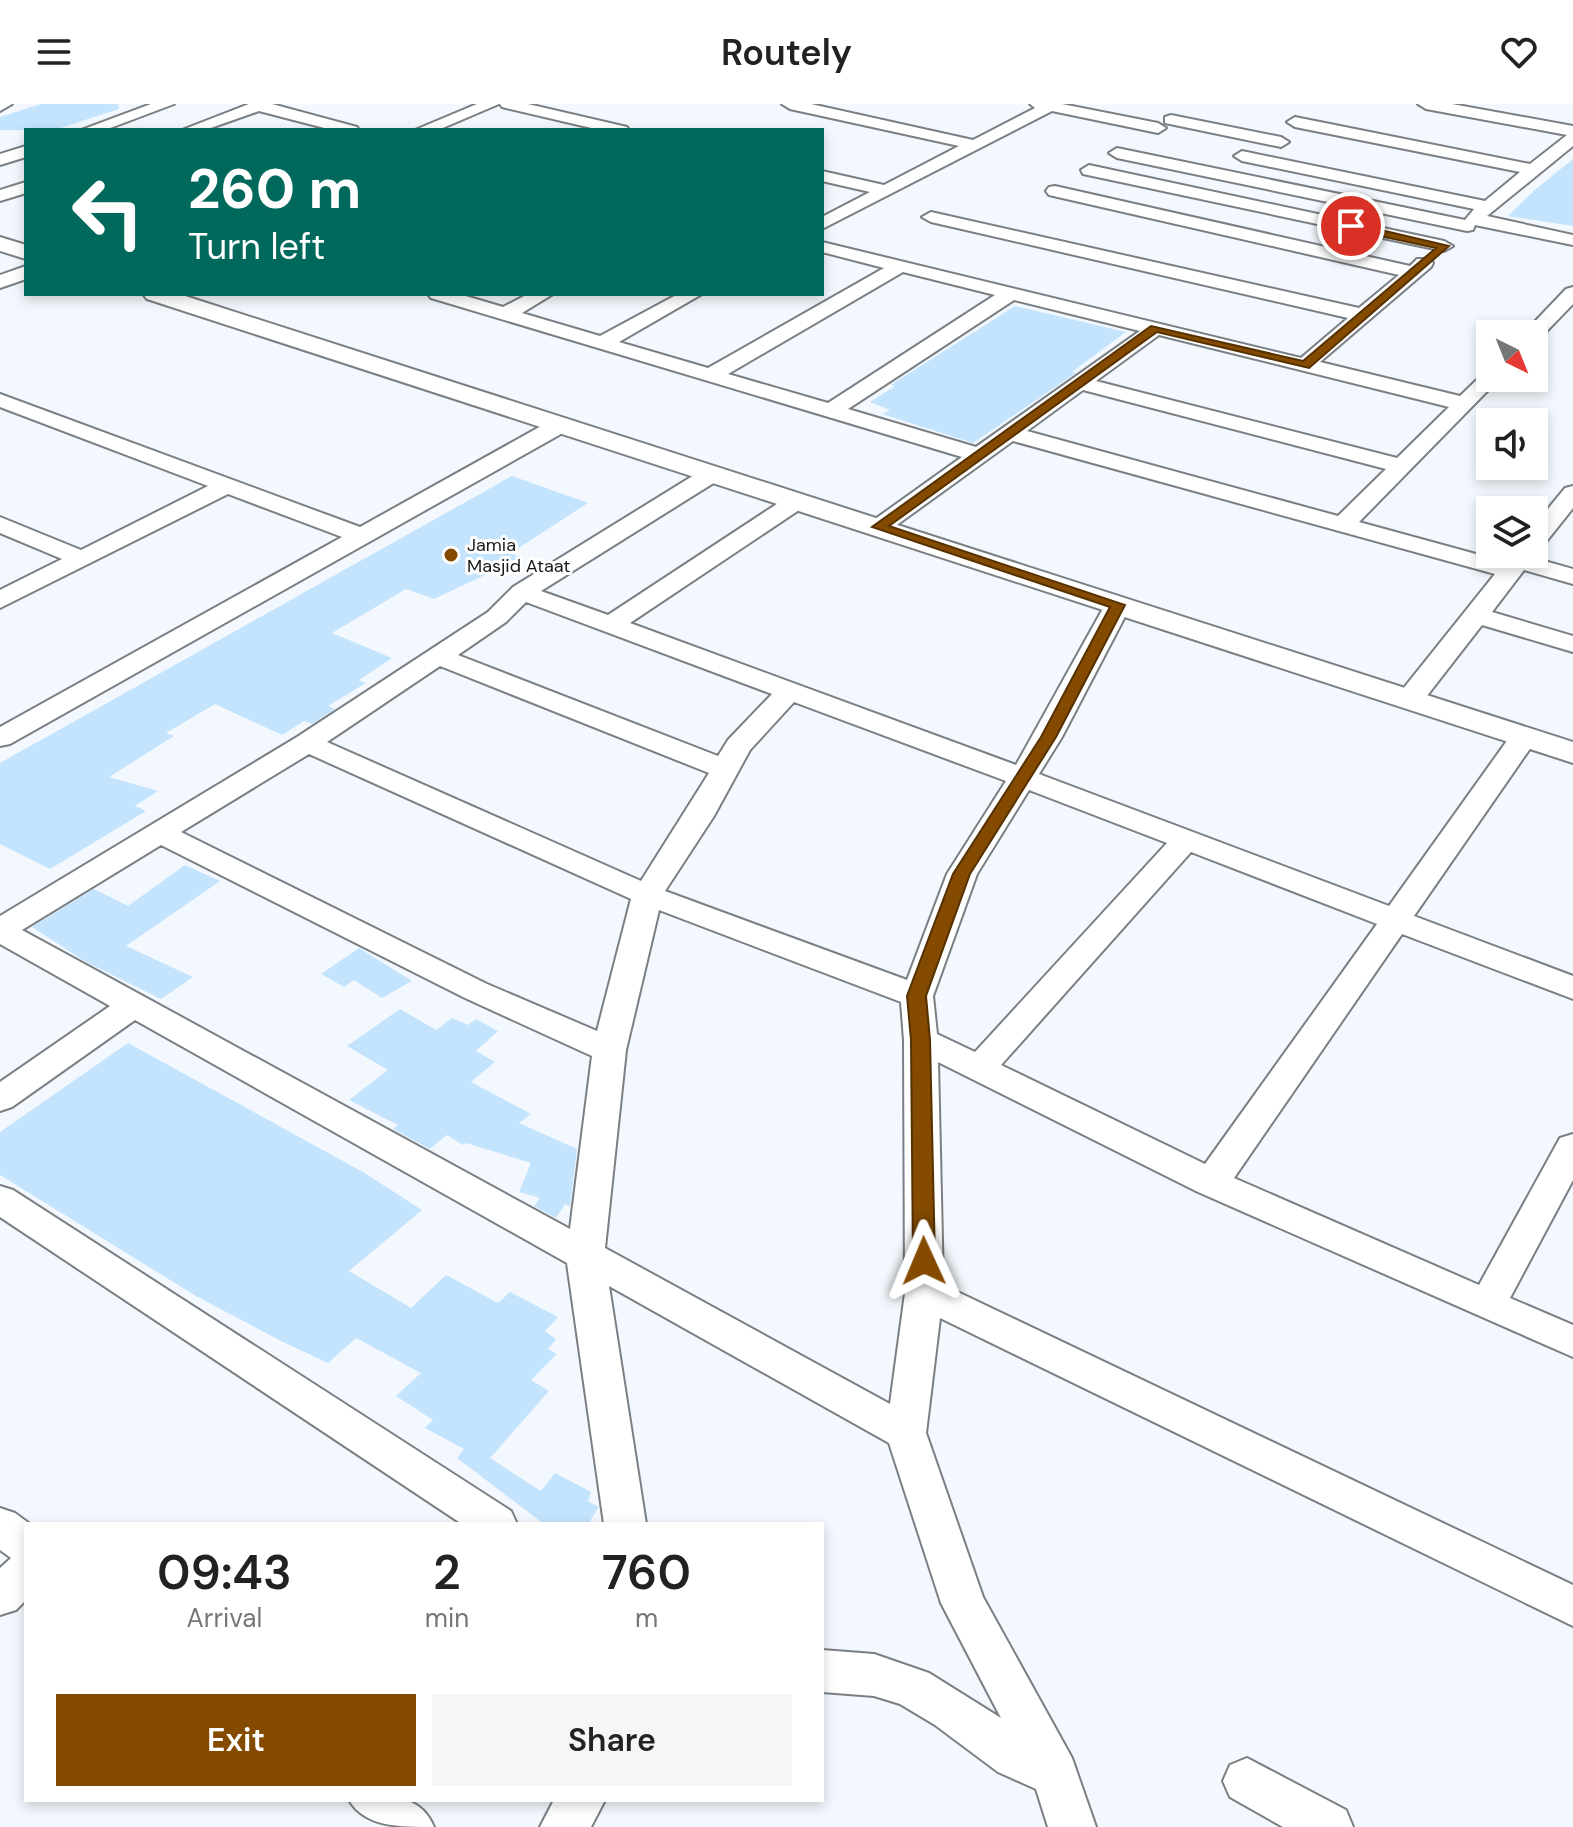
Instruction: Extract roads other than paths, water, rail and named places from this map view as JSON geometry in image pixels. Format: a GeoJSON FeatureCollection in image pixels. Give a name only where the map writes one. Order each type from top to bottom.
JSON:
{"type":"FeatureCollection","features":[{"type":"Feature","properties":{"kind":"street"},"geometry":{"type":"LineString","coordinates":[[95,128],[166,104]]}},
{"type":"Feature","properties":{"kind":"street"},"geometry":{"type":"LineString","coordinates":[[428,128],[491,104]]}},
{"type":"Feature","properties":{"kind":"street"},"geometry":{"type":"LineString","coordinates":[[508,104],[612,128]]}},
{"type":"Feature","properties":{"kind":"street"},"geometry":{"type":"LineString","coordinates":[[790,104],[975,145]]}},
{"type":"Feature","properties":{"kind":"street"},"geometry":{"type":"LineString","coordinates":[[1199,104],[1055,191],[1413,272]]}},
{"type":"Feature","properties":{"kind":"street"},"geometry":{"type":"LineString","coordinates":[[1426,104],[1573,131]]}},
{"type":"Feature","properties":{"kind":"street"},"geometry":{"type":"LineString","coordinates":[[196,128],[262,105],[341,128]]}},
{"type":"Feature","properties":{"kind":"street"},"geometry":{"type":"LineString","coordinates":[[824,223],[1047,105],[1158,128],[1305,147]]}},
{"type":"Feature","properties":{"kind":"street"},"geometry":{"type":"LineString","coordinates":[[1295,122],[1534,170]]}},
{"type":"Feature","properties":{"kind":"street"},"geometry":{"type":"LineString","coordinates":[[1158,128],[1174,142]]}},
{"type":"Feature","properties":{"kind":"street"},"geometry":{"type":"LineString","coordinates":[[1226,230],[1359,136]]}},
{"type":"Feature","properties":{"kind":"street"},"geometry":{"type":"LineString","coordinates":[[1305,365],[1573,138]]}},
{"type":"Feature","properties":{"kind":"street"},"geometry":{"type":"LineString","coordinates":[[0,160],[24,152]]}},
{"type":"Feature","properties":{"kind":"street"},"geometry":{"type":"LineString","coordinates":[[1220,152],[1310,170],[1477,217],[1573,240]]}},
{"type":"Feature","properties":{"kind":"street"},"geometry":{"type":"LineString","coordinates":[[1117,153],[1285,188],[1477,217]]}},
{"type":"Feature","properties":{"kind":"street"},"geometry":{"type":"LineString","coordinates":[[1089,170],[1444,246]]}},
{"type":"Feature","properties":{"kind":"street"},"geometry":{"type":"LineString","coordinates":[[824,176],[886,191]]}},
{"type":"Feature","properties":{"kind":"street"},"geometry":{"type":"LineString","coordinates":[[1482,183],[1511,189]]}},
{"type":"Feature","properties":{"kind":"street"},"geometry":{"type":"LineString","coordinates":[[0,196],[24,188]]}},
{"type":"Feature","properties":{"kind":"street"},"geometry":{"type":"LineString","coordinates":[[931,217],[1363,315]]}},
{"type":"Feature","properties":{"kind":"street"},"geometry":{"type":"LineString","coordinates":[[0,244],[24,251]]}},
{"type":"Feature","properties":{"kind":"street"},"geometry":{"type":"LineString","coordinates":[[824,247],[1465,404]]}},
{"type":"Feature","properties":{"kind":"street"},"geometry":{"type":"LineString","coordinates":[[713,374],[900,266]]}},
{"type":"Feature","properties":{"kind":"street"},"geometry":{"type":"LineString","coordinates":[[0,282],[24,273]]}},
{"type":"Feature","properties":{"kind":"street"},"geometry":{"type":"LineString","coordinates":[[832,410],[1011,293]]}},
{"type":"Feature","properties":{"kind":"street"},"geometry":{"type":"LineString","coordinates":[[1547,320],[1573,293]]}},
{"type":"Feature","properties":{"kind":"street"},"geometry":{"type":"LineString","coordinates":[[161,296],[1573,753]]}},
{"type":"Feature","properties":{"kind":"street"},"geometry":{"type":"LineString","coordinates":[[445,296],[605,341],[978,455]]}},
{"type":"Feature","properties":{"kind":"street"},"geometry":{"type":"LineString","coordinates":[[506,313],[539,296]]}},
{"type":"Feature","properties":{"kind":"street"},"geometry":{"type":"LineString","coordinates":[[605,341],[688,296]]}},
{"type":"Feature","properties":{"kind":"street"},"geometry":{"type":"LineString","coordinates":[[879,527],[1155,329]]}},
{"type":"Feature","properties":{"kind":"street"},"geometry":{"type":"LineString","coordinates":[[1080,383],[1402,466]]}},
{"type":"Feature","properties":{"kind":"street"},"geometry":{"type":"LineString","coordinates":[[1344,524],[1477,392]]}},
{"type":"Feature","properties":{"kind":"street"},"geometry":{"type":"LineString","coordinates":[[0,400],[362,536]]}},
{"type":"Feature","properties":{"kind":"street"},"geometry":{"type":"LineString","coordinates":[[0,738],[560,425]]}},
{"type":"Feature","properties":{"kind":"street"},"geometry":{"type":"LineString","coordinates":[[1010,433],[1344,524],[1476,548]]}},
{"type":"Feature","properties":{"kind":"street"},"geometry":{"type":"LineString","coordinates":[[712,474],[522,592],[497,617],[307,743],[0,930],[906,1433]]}},
{"type":"Feature","properties":{"kind":"street"},"geometry":{"type":"LineString","coordinates":[[0,600],[228,485]]}},
{"type":"Feature","properties":{"kind":"street"},"geometry":{"type":"LineString","coordinates":[[1548,526],[1571,499]]}},
{"type":"Feature","properties":{"kind":"street"},"geometry":{"type":"LineString","coordinates":[[610,625],[797,501]]}},
{"type":"Feature","properties":{"kind":"street"},"geometry":{"type":"LineString","coordinates":[[0,524],[83,559]]}},
{"type":"Feature","properties":{"kind":"street"},"geometry":{"type":"LineString","coordinates":[[1548,567],[1573,577]]}},
{"type":"Feature","properties":{"kind":"street"},"geometry":{"type":"LineString","coordinates":[[1409,700],[1513,568]]}},
{"type":"Feature","properties":{"kind":"street"},"geometry":{"type":"LineString","coordinates":[[522,592],[787,693],[1024,778],[1573,988]]}},
{"type":"Feature","properties":{"kind":"street"},"geometry":{"type":"LineString","coordinates":[[1072,1827],[1055,1774],[963,1603],[906,1433],[924,1293],[921,1040],[917,996],[962,874],[1024,778],[1118,605]]}},
{"type":"Feature","properties":{"kind":"street"},"geometry":{"type":"LineString","coordinates":[[1476,615],[1573,644]]}},
{"type":"Feature","properties":{"kind":"street"},"geometry":{"type":"LineString","coordinates":[[438,656],[725,769]]}},
{"type":"Feature","properties":{"kind":"street"},"geometry":{"type":"LineString","coordinates":[[625,1522],[585,1256],[609,1050],[647,895],[699,816],[738,746],[787,693]]}},
{"type":"Feature","properties":{"kind":"street"},"geometry":{"type":"LineString","coordinates":[[1211,1183],[1524,737]]}},
{"type":"Feature","properties":{"kind":"street"},"geometry":{"type":"LineString","coordinates":[[307,743],[647,895],[917,996]]}},
{"type":"Feature","properties":{"kind":"street"},"geometry":{"type":"LineString","coordinates":[[160,833],[476,991],[609,1050]]}},
{"type":"Feature","properties":{"kind":"street"},"geometry":{"type":"LineString","coordinates":[[979,1069],[1186,840]]}},
{"type":"Feature","properties":{"kind":"street"},"geometry":{"type":"LineString","coordinates":[[0,1099],[133,1006]]}},
{"type":"Feature","properties":{"kind":"street"},"geometry":{"type":"LineString","coordinates":[[921,1040],[1211,1183],[1573,1342]]}},
{"type":"Feature","properties":{"kind":"street"},"geometry":{"type":"LineString","coordinates":[[1488,1304],[1573,1147]]}},
{"type":"Feature","properties":{"kind":"street"},"geometry":{"type":"LineString","coordinates":[[0,1199],[493,1522]]}},
{"type":"Feature","properties":{"kind":"street"},"geometry":{"type":"LineString","coordinates":[[924,1293],[1573,1606]]}},
{"type":"Feature","properties":{"kind":"street"},"geometry":{"type":"LineString","coordinates":[[0,1526],[24,1544]]}},
{"type":"Feature","properties":{"kind":"street"},"geometry":{"type":"LineString","coordinates":[[0,1596],[24,1574]]}},
{"type":"Feature","properties":{"kind":"street"},"geometry":{"type":"LineString","coordinates":[[824,1671],[874,1675],[913,1688],[951,1710],[1015,1756],[1055,1774]]}},
{"type":"Feature","properties":{"kind":"street"},"geometry":{"type":"LineString","coordinates":[[1247,1781],[1329,1827]]}},
{"type":"Feature","properties":{"kind":"street"},"geometry":{"type":"LineString","coordinates":[[376,1802],[410,1827]]}},
{"type":"Feature","properties":{"kind":"street"},"geometry":{"type":"LineString","coordinates":[[564,1827],[580,1802]]}},
{"type":"Feature","properties":{"kind":"place","name":"Jamia Masjid Ataat"},"geometry":{"type":"Point","coordinates":[451,555]}}]}
